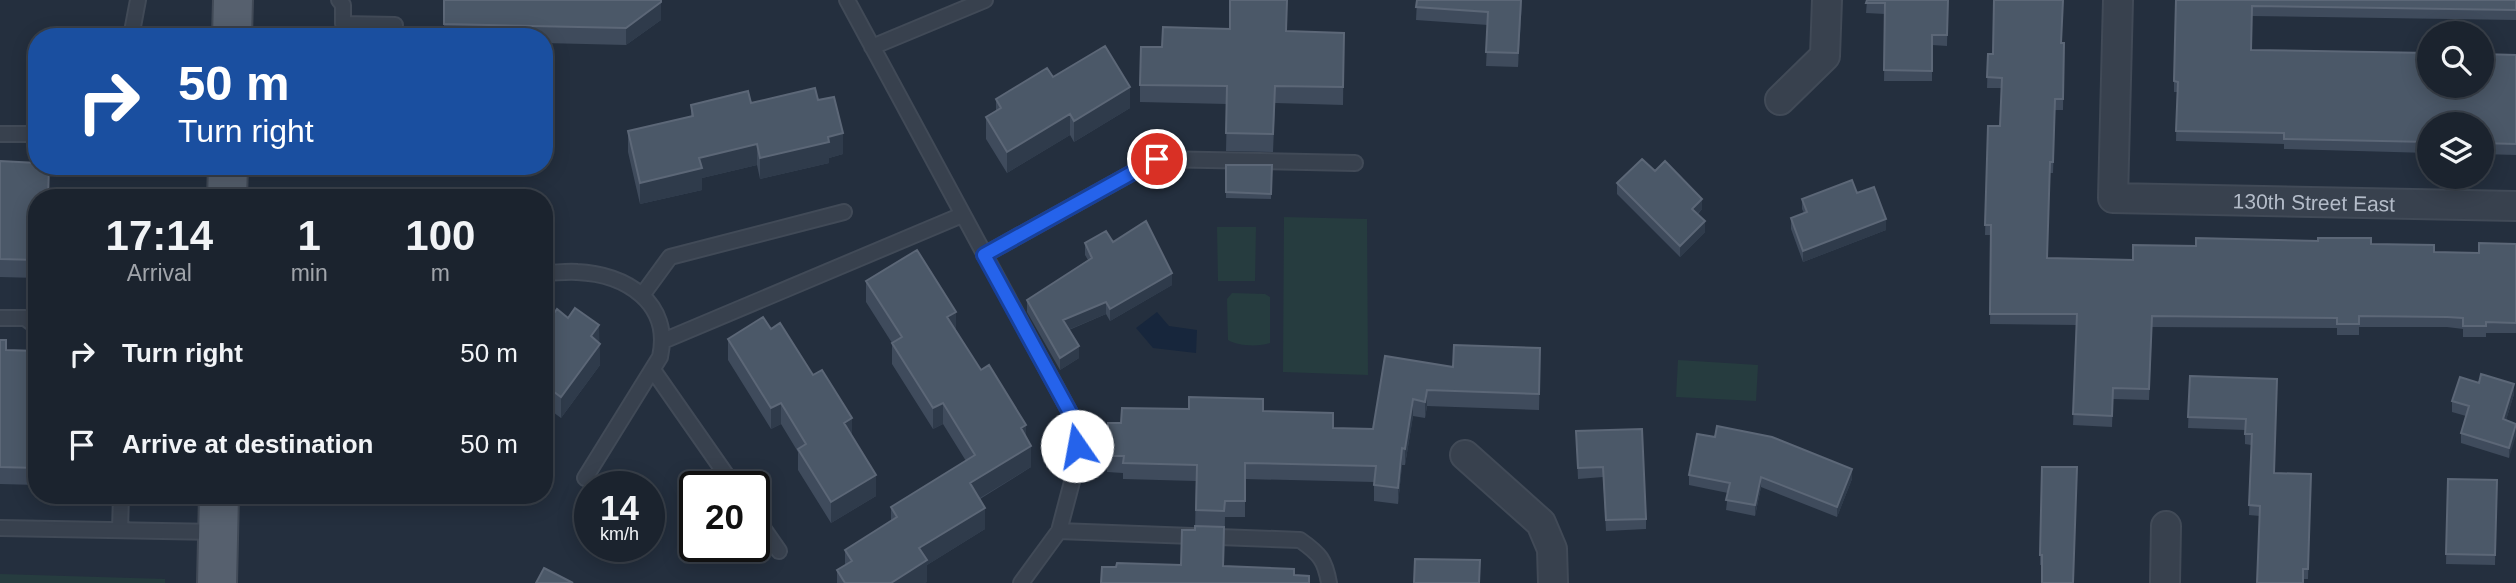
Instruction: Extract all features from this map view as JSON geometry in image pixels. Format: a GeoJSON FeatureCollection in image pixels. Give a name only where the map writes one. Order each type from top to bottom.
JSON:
{"type":"FeatureCollection","features":[{"type":"Feature","properties":{"kind":"main road"},"geometry":{"type":"LineString","coordinates":[[232,28],[233,0]]}},
{"type":"Feature","properties":{"kind":"main road"},"geometry":{"type":"LineString","coordinates":[[217,583],[219,514]]}},
{"type":"Feature","properties":{"kind":"street"},"geometry":{"type":"LineString","coordinates":[[1780,100],[1825,56],[1826,0]]}},
{"type":"Feature","properties":{"kind":"street","name":"130th Street East"},"geometry":{"type":"LineString","coordinates":[[2118,0],[2113,198],[2516,206]]}},
{"type":"Feature","properties":{"kind":"street"},"geometry":{"type":"LineString","coordinates":[[1465,455],[1529,511],[1547,533],[1554,560],[1553,583]]}},
{"type":"Feature","properties":{"kind":"street"},"geometry":{"type":"LineString","coordinates":[[2165,583],[2166,526]]}},
{"type":"Feature","properties":{"kind":"lane"},"geometry":{"type":"LineString","coordinates":[[133,28],[138,0]]}},
{"type":"Feature","properties":{"kind":"lane"},"geometry":{"type":"LineString","coordinates":[[847,0],[1073,418],[1077,446],[1073,478],[1059,531],[1021,583]]}},
{"type":"Feature","properties":{"kind":"lane"},"geometry":{"type":"LineString","coordinates":[[872,47],[985,0]]}},
{"type":"Feature","properties":{"kind":"lane"},"geometry":{"type":"LineString","coordinates":[[343,2],[344,24],[395,25]]}},
{"type":"Feature","properties":{"kind":"lane"},"geometry":{"type":"LineString","coordinates":[[0,134],[28,134]]}},
{"type":"Feature","properties":{"kind":"lane"},"geometry":{"type":"LineString","coordinates":[[984,255],[1157,159],[1355,163]]}},
{"type":"Feature","properties":{"kind":"lane"},"geometry":{"type":"LineString","coordinates":[[643,294],[670,257],[844,212]]}},
{"type":"Feature","properties":{"kind":"lane"},"geometry":{"type":"LineString","coordinates":[[663,341],[962,215]]}},
{"type":"Feature","properties":{"kind":"lane"},"geometry":{"type":"LineString","coordinates":[[553,272],[579,271],[611,279],[643,294],[660,320],[663,341],[660,356],[589,471]]}},
{"type":"Feature","properties":{"kind":"lane"},"geometry":{"type":"LineString","coordinates":[[0,318],[28,320]]}},
{"type":"Feature","properties":{"kind":"lane"},"geometry":{"type":"LineString","coordinates":[[653,370],[724,471]]}},
{"type":"Feature","properties":{"kind":"lane"},"geometry":{"type":"LineString","coordinates":[[120,530],[121,504]]}},
{"type":"Feature","properties":{"kind":"lane"},"geometry":{"type":"LineString","coordinates":[[0,528],[120,530],[219,514]]}},
{"type":"Feature","properties":{"kind":"lane"},"geometry":{"type":"LineString","coordinates":[[1059,531],[1300,540],[1326,563],[1329,583]]}},
{"type":"Feature","properties":{"kind":"lane"},"geometry":{"type":"LineString","coordinates":[[770,538],[779,551]]}},
{"type":"Feature","properties":{"kind":"green space"},"geometry":{"type":"Polygon","coordinates":[[[1284,217],[1367,219],[1368,375],[1283,372],[1284,217]]]}},
{"type":"Feature","properties":{"kind":"green space"},"geometry":{"type":"Polygon","coordinates":[[[1217,227],[1256,227],[1255,281],[1218,281],[1217,227]]]}},
{"type":"Feature","properties":{"kind":"green space"},"geometry":{"type":"Polygon","coordinates":[[[1232,293],[1265,294],[1270,297],[1270,343],[1248,345],[1228,340],[1227,299],[1232,293]]]}},
{"type":"Feature","properties":{"kind":"green space"},"geometry":{"type":"Polygon","coordinates":[[[1678,360],[1758,365],[1756,401],[1676,397],[1678,360]]]}},
{"type":"Feature","properties":{"kind":"green space"},"geometry":{"type":"Polygon","coordinates":[[[0,574],[165,579],[165,583],[0,583],[0,574]]]}},
{"type":"Feature","properties":{"kind":"water"},"geometry":{"type":"Polygon","coordinates":[[[1157,312],[1169,326],[1197,330],[1196,353],[1153,348],[1136,328],[1157,312]]]}},
{"type":"Feature","properties":{"kind":"building"},"geometry":{"type":"Polygon","coordinates":[[[444,0],[661,2],[626,28],[444,24],[444,0]]]}},
{"type":"Feature","properties":{"kind":"building"},"geometry":{"type":"Polygon","coordinates":[[[1230,0],[1287,0],[1286,31],[1344,33],[1343,87],[1275,86],[1273,134],[1226,133],[1227,86],[1140,85],[1141,47],[1162,47],[1163,27],[1230,29],[1230,0]]]}},
{"type":"Feature","properties":{"kind":"building"},"geometry":{"type":"Polygon","coordinates":[[[1417,0],[1521,0],[1518,53],[1486,52],[1488,12],[1416,7],[1417,0]]]}},
{"type":"Feature","properties":{"kind":"building"},"geometry":{"type":"Polygon","coordinates":[[[1867,0],[1948,0],[1947,35],[1932,35],[1932,71],[1884,70],[1885,3],[1866,3],[1867,0]]]}},
{"type":"Feature","properties":{"kind":"building"},"geometry":{"type":"Polygon","coordinates":[[[1994,0],[2063,0],[2063,99],[2055,99],[2047,258],[2133,260],[2133,245],[2196,246],[2196,238],[2318,241],[2318,238],[2371,238],[2371,244],[2434,245],[2434,252],[2479,253],[2479,243],[2516,244],[2516,323],[2486,322],[2486,326],[2463,326],[2463,318],[2447,317],[2359,316],[2359,324],[2337,324],[2337,318],[2152,316],[2149,389],[2113,388],[2112,416],[2073,414],[2077,314],[1990,314],[1991,225],[1985,225],[1988,126],[2000,126],[2002,78],[1987,77],[1988,54],[1993,54],[1994,0]]]}},
{"type":"Feature","properties":{"kind":"building"},"geometry":{"type":"Polygon","coordinates":[[[2176,0],[2516,0],[2516,10],[2252,6],[2251,50],[2417,53],[2417,98],[2494,98],[2494,54],[2516,55],[2516,144],[2494,143],[2494,112],[2417,112],[2417,142],[2284,139],[2284,133],[2176,131],[2178,82],[2174,81],[2176,0]]]}},
{"type":"Feature","properties":{"kind":"building"},"geometry":{"type":"Polygon","coordinates":[[[1105,46],[1130,87],[1074,121],[1070,114],[1007,152],[986,117],[1001,108],[996,99],[1047,68],[1053,77],[1105,46]]]}},
{"type":"Feature","properties":{"kind":"building"},"geometry":{"type":"Polygon","coordinates":[[[815,88],[818,100],[834,97],[843,133],[828,137],[829,142],[760,158],[757,144],[699,158],[702,168],[640,183],[628,131],[693,116],[691,105],[748,91],[751,103],[815,88]]]}},
{"type":"Feature","properties":{"kind":"building"},"geometry":{"type":"Polygon","coordinates":[[[1642,159],[1655,171],[1665,161],[1702,199],[1692,209],[1705,221],[1680,246],[1617,183],[1642,159]]]}},
{"type":"Feature","properties":{"kind":"building"},"geometry":{"type":"Polygon","coordinates":[[[0,161],[28,163],[28,175],[49,175],[48,189],[28,189],[28,260],[0,259],[0,161]]]}},
{"type":"Feature","properties":{"kind":"building"},"geometry":{"type":"Polygon","coordinates":[[[1226,165],[1272,165],[1271,194],[1226,192],[1226,165]]]}},
{"type":"Feature","properties":{"kind":"building"},"geometry":{"type":"Polygon","coordinates":[[[1852,180],[1857,193],[1874,187],[1886,219],[1803,251],[1791,218],[1807,212],[1802,199],[1852,180]]]}},
{"type":"Feature","properties":{"kind":"building"},"geometry":{"type":"Polygon","coordinates":[[[1146,221],[1172,273],[1110,309],[1106,302],[1063,320],[1079,346],[1060,358],[1027,300],[1092,258],[1085,243],[1106,231],[1113,242],[1146,221]]]}},
{"type":"Feature","properties":{"kind":"building"},"geometry":{"type":"Polygon","coordinates":[[[917,250],[956,312],[947,317],[981,370],[989,365],[1026,425],[1021,428],[1031,446],[970,483],[985,508],[919,548],[927,560],[891,583],[845,583],[837,570],[852,561],[845,550],[897,517],[891,507],[975,455],[943,403],[933,408],[892,343],[902,337],[866,281],[917,250]]]}},
{"type":"Feature","properties":{"kind":"building"},"geometry":{"type":"Polygon","coordinates":[[[575,308],[599,325],[591,336],[600,344],[561,397],[553,391],[553,315],[557,309],[568,318],[575,308]]]}},
{"type":"Feature","properties":{"kind":"building"},"geometry":{"type":"Polygon","coordinates":[[[763,317],[771,329],[780,323],[813,375],[822,370],[852,418],[844,423],[876,475],[831,502],[798,449],[806,444],[781,403],[771,408],[728,339],[763,317]]]}},
{"type":"Feature","properties":{"kind":"building"},"geometry":{"type":"Polygon","coordinates":[[[0,340],[6,340],[6,350],[28,351],[28,468],[0,467],[0,340]]]}},
{"type":"Feature","properties":{"kind":"building"},"geometry":{"type":"Polygon","coordinates":[[[1454,345],[1540,348],[1539,394],[1427,390],[1425,402],[1413,399],[1405,449],[1402,448],[1398,488],[1374,485],[1376,466],[1245,463],[1245,501],[1225,501],[1224,511],[1196,510],[1197,465],[1123,463],[1124,456],[1107,456],[1108,423],[1121,423],[1122,408],[1189,409],[1189,397],[1263,399],[1263,411],[1333,413],[1333,428],[1373,429],[1385,356],[1453,367],[1454,345]]]}},
{"type":"Feature","properties":{"kind":"building"},"geometry":{"type":"Polygon","coordinates":[[[2481,374],[2514,384],[2503,419],[2516,424],[2509,448],[2461,433],[2469,406],[2452,401],[2460,377],[2479,383],[2481,374]]]}},
{"type":"Feature","properties":{"kind":"building"},"geometry":{"type":"Polygon","coordinates":[[[2190,376],[2277,379],[2274,473],[2311,474],[2308,569],[2303,569],[2303,583],[2257,583],[2260,506],[2249,505],[2252,434],[2245,434],[2246,419],[2188,417],[2190,376]]]}},
{"type":"Feature","properties":{"kind":"building"},"geometry":{"type":"Polygon","coordinates":[[[1717,426],[1772,437],[1852,469],[1837,507],[1761,477],[1755,505],[1726,500],[1730,483],[1689,475],[1697,434],[1715,437],[1717,426]]]}},
{"type":"Feature","properties":{"kind":"building"},"geometry":{"type":"Polygon","coordinates":[[[1642,429],[1646,519],[1606,520],[1603,467],[1578,468],[1576,431],[1642,429]]]}},
{"type":"Feature","properties":{"kind":"building"},"geometry":{"type":"Polygon","coordinates":[[[2042,467],[2077,467],[2073,583],[2042,583],[2042,467]]]}},
{"type":"Feature","properties":{"kind":"building"},"geometry":{"type":"Polygon","coordinates":[[[2448,479],[2497,480],[2495,555],[2446,554],[2448,479]]]}},
{"type":"Feature","properties":{"kind":"building"},"geometry":{"type":"Polygon","coordinates":[[[1195,526],[1224,527],[1223,566],[1294,569],[1294,575],[1309,576],[1309,583],[1101,583],[1102,567],[1116,567],[1117,563],[1181,565],[1182,530],[1195,530],[1195,526]]]}},
{"type":"Feature","properties":{"kind":"building"},"geometry":{"type":"Polygon","coordinates":[[[1415,559],[1480,560],[1479,583],[1414,583],[1415,559]]]}},
{"type":"Feature","properties":{"kind":"building"},"geometry":{"type":"Polygon","coordinates":[[[544,568],[573,583],[536,583],[544,568]]]}},
{"type":"Feature","properties":{"kind":"route"},"geometry":{"type":"LineString","coordinates":[[1077,446],[1073,418],[984,255],[1157,159]]}}]}
